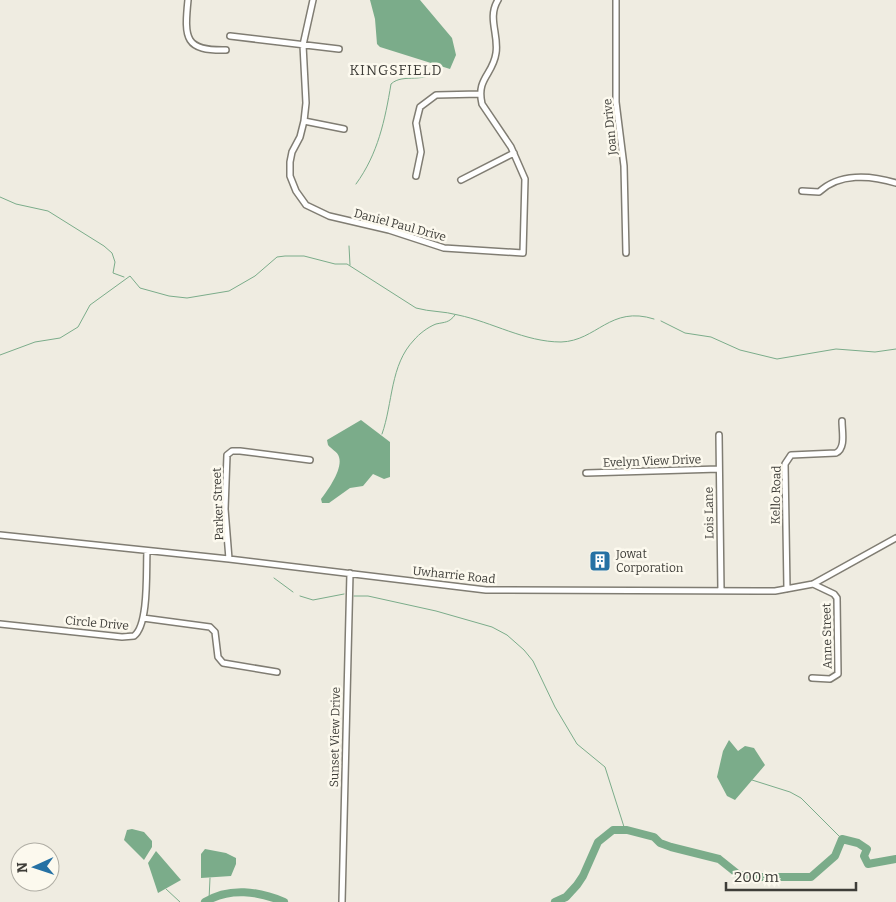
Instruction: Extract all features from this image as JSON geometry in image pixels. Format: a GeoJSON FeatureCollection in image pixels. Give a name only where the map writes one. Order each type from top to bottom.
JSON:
{"type":"FeatureCollection","features":[{"type":"Feature","properties":{"kind":"street"},"geometry":{"type":"LineString","coordinates":[[188,0],[188,32],[191,42],[201,50],[226,50]]}},
{"type":"Feature","properties":{"kind":"street","name":"Daniel Paul Drive"},"geometry":{"type":"LineString","coordinates":[[313,0],[303,45],[306,103],[304,121],[290,162],[293,184],[306,205],[329,216],[398,232],[444,248],[523,253],[525,179],[514,153],[482,104],[480,94]]}},
{"type":"Feature","properties":{"kind":"street"},"geometry":{"type":"LineString","coordinates":[[416,176],[421,152],[416,123],[420,108],[436,95],[480,94],[479,89],[497,52],[492,14],[498,0]]}},
{"type":"Feature","properties":{"kind":"street","name":"Joan Drive"},"geometry":{"type":"LineString","coordinates":[[616,0],[616,102],[624,166],[626,253]]}},
{"type":"Feature","properties":{"kind":"street"},"geometry":{"type":"LineString","coordinates":[[230,36],[339,49]]}},
{"type":"Feature","properties":{"kind":"street"},"geometry":{"type":"LineString","coordinates":[[304,121],[344,129]]}},
{"type":"Feature","properties":{"kind":"street"},"geometry":{"type":"LineString","coordinates":[[460,180],[514,153]]}},
{"type":"Feature","properties":{"kind":"street"},"geometry":{"type":"LineString","coordinates":[[802,191],[819,192],[827,184],[850,177],[896,183]]}},
{"type":"Feature","properties":{"kind":"street","name":"Kello Road"},"geometry":{"type":"LineString","coordinates":[[787,589],[785,464],[791,456],[836,454],[841,449],[842,421]]}},
{"type":"Feature","properties":{"kind":"street","name":"Lois Lane"},"geometry":{"type":"LineString","coordinates":[[719,435],[721,591]]}},
{"type":"Feature","properties":{"kind":"street","name":"Parker Street"},"geometry":{"type":"LineString","coordinates":[[229,559],[225,509],[226,460],[232,451],[310,460]]}},
{"type":"Feature","properties":{"kind":"street","name":"Evelyn View Drive"},"geometry":{"type":"LineString","coordinates":[[586,473],[718,469]]}},
{"type":"Feature","properties":{"kind":"street","name":"Uwharrie Road"},"geometry":{"type":"LineString","coordinates":[[0,535],[229,559],[486,590],[721,591],[787,589],[813,584],[896,538]]}},
{"type":"Feature","properties":{"kind":"street","name":"Circle Drive"},"geometry":{"type":"LineString","coordinates":[[0,624],[128,638],[138,633],[143,618],[147,551]]}},
{"type":"Feature","properties":{"kind":"street","name":"Sunset View Drive"},"geometry":{"type":"LineString","coordinates":[[342,902],[350,573]]}},
{"type":"Feature","properties":{"kind":"street","name":"Anne Street"},"geometry":{"type":"LineString","coordinates":[[812,678],[830,679],[838,674],[837,598],[834,594],[813,584]]}},
{"type":"Feature","properties":{"kind":"street"},"geometry":{"type":"LineString","coordinates":[[143,618],[210,627],[215,632],[218,657],[223,663],[277,672]]}},
{"type":"Feature","properties":{"kind":"shaded area"},"geometry":{"type":"Polygon","coordinates":[[[370,0],[420,0],[452,38],[456,55],[450,69],[380,47],[377,44],[375,19],[370,0]]]}},
{"type":"Feature","properties":{"kind":"shaded area"},"geometry":{"type":"Polygon","coordinates":[[[361,420],[390,442],[390,477],[384,479],[373,474],[363,486],[350,488],[329,503],[322,503],[321,499],[334,479],[340,462],[338,455],[328,445],[327,440],[361,420]]]}},
{"type":"Feature","properties":{"kind":"shaded area"},"geometry":{"type":"Polygon","coordinates":[[[729,740],[738,751],[745,746],[754,748],[765,765],[735,800],[727,796],[717,777],[723,751],[729,740]]]}},
{"type":"Feature","properties":{"kind":"shaded area"},"geometry":{"type":"Polygon","coordinates":[[[132,829],[144,832],[152,841],[152,847],[144,860],[124,840],[127,830],[132,829]]]}},
{"type":"Feature","properties":{"kind":"shaded area"},"geometry":{"type":"Polygon","coordinates":[[[205,849],[226,853],[236,858],[236,864],[231,876],[201,878],[201,854],[205,849]]]}},
{"type":"Feature","properties":{"kind":"shaded area"},"geometry":{"type":"Polygon","coordinates":[[[156,851],[181,880],[158,893],[148,863],[156,851]]]}},
{"type":"Feature","properties":{"kind":"waterway"},"geometry":{"type":"LineString","coordinates":[[356,184],[364,173],[380,136],[391,84],[402,79],[428,76],[442,67]]}},
{"type":"Feature","properties":{"kind":"waterway"},"geometry":{"type":"LineString","coordinates":[[0,197],[16,204],[48,211],[104,246],[112,253],[115,262],[113,273],[124,277]]}},
{"type":"Feature","properties":{"kind":"waterway"},"geometry":{"type":"LineString","coordinates":[[349,246],[350,265]]}},
{"type":"Feature","properties":{"kind":"waterway"},"geometry":{"type":"LineString","coordinates":[[0,355],[35,342],[60,338],[78,327],[90,305],[130,276],[140,288],[169,296],[187,298],[229,291],[255,276],[277,257],[285,256],[304,256],[335,264],[347,264],[416,308],[471,318],[534,339],[561,342],[574,340],[615,320],[626,317],[639,316],[654,319]]}},
{"type":"Feature","properties":{"kind":"waterway"},"geometry":{"type":"LineString","coordinates":[[382,434],[396,373],[406,350],[424,331],[436,324],[449,321],[455,315]]}},
{"type":"Feature","properties":{"kind":"waterway"},"geometry":{"type":"LineString","coordinates":[[661,321],[685,333],[711,337],[740,350],[777,359],[836,349],[875,352],[896,349]]}},
{"type":"Feature","properties":{"kind":"waterway"},"geometry":{"type":"LineString","coordinates":[[274,578],[293,592]]}},
{"type":"Feature","properties":{"kind":"waterway"},"geometry":{"type":"LineString","coordinates":[[300,596],[313,600],[344,594]]}},
{"type":"Feature","properties":{"kind":"waterway"},"geometry":{"type":"LineString","coordinates":[[354,596],[368,596],[436,611],[492,627],[507,635],[533,661],[555,707],[577,744],[605,767],[625,830]]}},
{"type":"Feature","properties":{"kind":"waterway"},"geometry":{"type":"LineString","coordinates":[[752,780],[790,792],[801,798],[842,839]]}},
{"type":"Feature","properties":{"kind":"waterway"},"geometry":{"type":"LineString","coordinates":[[555,902],[566,897],[577,885],[598,842],[613,830],[627,830],[654,837],[660,843],[671,847],[719,859],[739,875],[751,877],[811,877],[835,856],[842,839],[858,843],[867,849],[864,856],[868,864],[896,859]]}},
{"type":"Feature","properties":{"kind":"waterway"},"geometry":{"type":"LineString","coordinates":[[209,900],[210,878]]}},
{"type":"Feature","properties":{"kind":"waterway"},"geometry":{"type":"LineString","coordinates":[[166,889],[180,902]]}},
{"type":"Feature","properties":{"kind":"waterway"},"geometry":{"type":"LineString","coordinates":[[205,902],[224,894],[244,892],[264,895],[284,902]]}},
{"type":"Feature","properties":{"kind":"place","name":"Jowat Corporation"},"geometry":{"type":"Point","coordinates":[600,561]}},
{"type":"Feature","properties":{"kind":"district","name":"KINGSFIELD"},"geometry":{"type":"Point","coordinates":[396,70]}}]}
